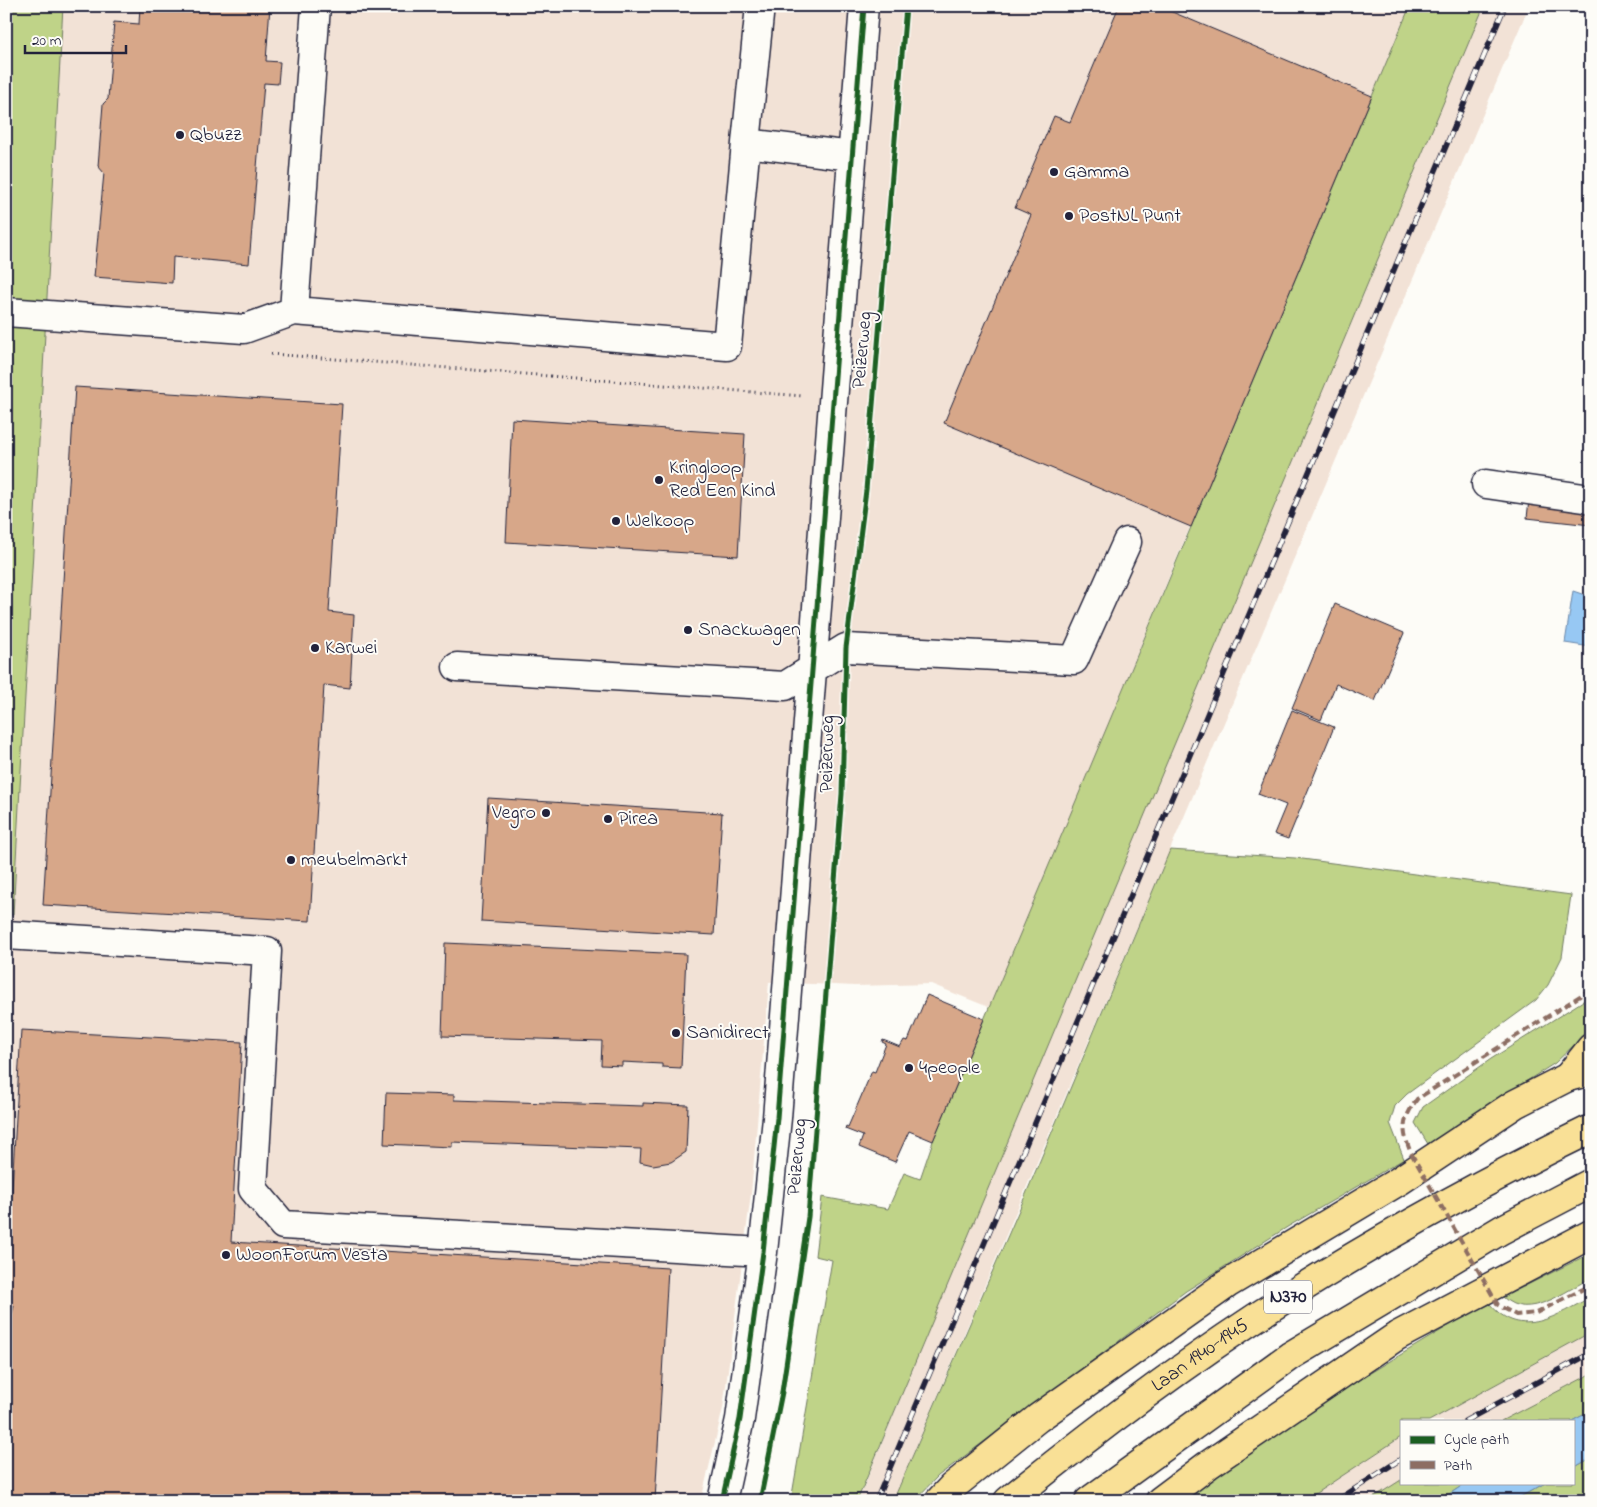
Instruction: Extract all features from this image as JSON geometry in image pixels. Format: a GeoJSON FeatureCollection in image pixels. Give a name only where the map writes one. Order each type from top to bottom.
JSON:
{"type":"FeatureCollection","features":[{"type":"Feature","properties":{"kind":"highway","name":"N370"},"geometry":{"type":"LineString","coordinates":[[939,1501],[952,1487],[1038,1418],[1227,1284],[1399,1180],[1515,1104],[1579,1074],[1591,1048]]}},
{"type":"Feature","properties":{"kind":"highway","name":"Laan 1940-1945"},"geometry":{"type":"LineString","coordinates":[[1008,1501],[1081,1442],[1174,1374],[1286,1298],[1494,1177],[1591,1130]]}},
{"type":"Feature","properties":{"kind":"highway","name":"N370"},"geometry":{"type":"LineString","coordinates":[[1089,1501],[1290,1356],[1501,1230],[1591,1184]]}},
{"type":"Feature","properties":{"kind":"highway"},"geometry":{"type":"LineString","coordinates":[[1160,1501],[1208,1464],[1397,1336],[1587,1235]]}},
{"type":"Feature","properties":{"kind":"street"},"geometry":{"type":"LineString","coordinates":[[294,311],[316,6]]}},
{"type":"Feature","properties":{"kind":"street"},"geometry":{"type":"LineString","coordinates":[[6,312],[244,329],[294,311],[727,346],[760,6]]}},
{"type":"Feature","properties":{"kind":"street","name":"Peizerweg"},"geometry":{"type":"LineString","coordinates":[[722,1501],[740,1419],[763,1252],[778,1108],[864,6]]}},
{"type":"Feature","properties":{"kind":"street"},"geometry":{"type":"LineString","coordinates":[[746,142],[852,156]]}},
{"type":"Feature","properties":{"kind":"street"},"geometry":{"type":"LineString","coordinates":[[1486,484],[1591,499]]}},
{"type":"Feature","properties":{"kind":"street"},"geometry":{"type":"LineString","coordinates":[[457,668],[784,686],[846,648],[1074,660],[1127,542]]}},
{"type":"Feature","properties":{"kind":"street"},"geometry":{"type":"LineString","coordinates":[[6,935],[267,951],[253,1189],[283,1225],[763,1252]]}},
{"type":"Feature","properties":{"kind":"path"},"geometry":{"type":"LineString","coordinates":[[266,353],[799,395]]}},
{"type":"Feature","properties":{"kind":"shaded area"},"geometry":{"type":"Polygon","coordinates":[[[26,6],[1410,6],[1179,553],[991,1008],[931,984],[855,986],[769,982],[751,1194],[723,1408],[701,1501],[6,1501],[6,319],[26,6]]]}},
{"type":"Feature","properties":{"kind":"shaded area"},"geometry":{"type":"Polygon","coordinates":[[[1484,6],[1529,6],[893,1501],[858,1501],[978,1209],[1484,6]]]}},
{"type":"Feature","properties":{"kind":"shaded area"},"geometry":{"type":"Polygon","coordinates":[[[1591,1332],[1591,1374],[1503,1420],[1431,1420],[1591,1332]]]}},
{"type":"Feature","properties":{"kind":"shaded area"},"geometry":{"type":"Polygon","coordinates":[[[1400,1438],[1400,1481],[1368,1501],[1304,1501],[1400,1438]]]}},
{"type":"Feature","properties":{"kind":"green space"},"geometry":{"type":"Polygon","coordinates":[[[12,6],[63,6],[13,915],[6,914],[6,111],[12,6]]]}},
{"type":"Feature","properties":{"kind":"green space"},"geometry":{"type":"Polygon","coordinates":[[[1410,6],[1484,6],[857,1501],[791,1501],[832,1260],[815,1256],[822,1197],[888,1209],[904,1173],[920,1179],[933,1141],[1410,6]]]}},
{"type":"Feature","properties":{"kind":"green space"},"geometry":{"type":"Polygon","coordinates":[[[1170,850],[1295,858],[1571,895],[1562,957],[1548,985],[1536,1000],[1407,1094],[1395,1106],[1390,1123],[1404,1159],[1289,1226],[1186,1291],[938,1476],[914,1501],[893,1501],[1026,1194],[1170,850]]]}},
{"type":"Feature","properties":{"kind":"green space"},"geometry":{"type":"Polygon","coordinates":[[[1591,996],[1591,1029],[1555,1063],[1428,1144],[1415,1123],[1423,1107],[1491,1059],[1591,996]]]}},
{"type":"Feature","properties":{"kind":"green space"},"geometry":{"type":"Polygon","coordinates":[[[1591,1253],[1591,1278],[1559,1296],[1535,1305],[1524,1306],[1513,1304],[1503,1297],[1591,1253]]]}},
{"type":"Feature","properties":{"kind":"green space"},"geometry":{"type":"Polygon","coordinates":[[[1591,1297],[1591,1332],[1431,1420],[1400,1420],[1400,1438],[1304,1501],[1181,1501],[1317,1405],[1465,1316],[1490,1304],[1502,1315],[1514,1321],[1527,1323],[1552,1317],[1591,1297]]]}},
{"type":"Feature","properties":{"kind":"green space"},"geometry":{"type":"Polygon","coordinates":[[[1591,1374],[1591,1411],[1574,1420],[1503,1420],[1591,1374]]]}},
{"type":"Feature","properties":{"kind":"green space"},"geometry":{"type":"Polygon","coordinates":[[[1591,1458],[1591,1501],[1513,1501],[1543,1484],[1574,1484],[1574,1467],[1591,1458]]]}},
{"type":"Feature","properties":{"kind":"green space"},"geometry":{"type":"Polygon","coordinates":[[[1400,1481],[1400,1484],[1464,1484],[1439,1501],[1368,1501],[1400,1481]]]}},
{"type":"Feature","properties":{"kind":"water"},"geometry":{"type":"Polygon","coordinates":[[[1573,591],[1591,597],[1591,647],[1565,643],[1573,591]]]}},
{"type":"Feature","properties":{"kind":"water"},"geometry":{"type":"Polygon","coordinates":[[[1591,1411],[1591,1458],[1574,1467],[1574,1420],[1591,1411]]]}},
{"type":"Feature","properties":{"kind":"water"},"geometry":{"type":"Polygon","coordinates":[[[1464,1484],[1543,1484],[1513,1501],[1439,1501],[1464,1484]]]}},
{"type":"Feature","properties":{"kind":"building","name":"Qbuzz"},"geometry":{"type":"Polygon","coordinates":[[[140,6],[270,6],[266,61],[280,62],[278,84],[264,83],[249,264],[173,257],[172,283],[94,277],[104,173],[98,166],[103,104],[108,99],[114,22],[139,24],[140,6]]]}},
{"type":"Feature","properties":{"kind":"building"},"geometry":{"type":"Polygon","coordinates":[[[1119,6],[1158,6],[1372,96],[1191,527],[944,423],[1031,215],[1015,208],[1054,116],[1070,122],[1119,6]]]}},
{"type":"Feature","properties":{"kind":"building"},"geometry":{"type":"Polygon","coordinates":[[[75,387],[342,404],[329,612],[354,615],[350,688],[324,685],[310,921],[43,905],[75,387]]]}},
{"type":"Feature","properties":{"kind":"building"},"geometry":{"type":"Polygon","coordinates":[[[512,419],[745,434],[738,556],[506,542],[512,419]]]}},
{"type":"Feature","properties":{"kind":"building"},"geometry":{"type":"Polygon","coordinates":[[[1529,500],[1591,506],[1591,525],[1527,518],[1529,500]]]}},
{"type":"Feature","properties":{"kind":"building"},"geometry":{"type":"Polygon","coordinates":[[[1591,533],[1591,563],[1587,562],[1591,533]]]}},
{"type":"Feature","properties":{"kind":"building"},"geometry":{"type":"Polygon","coordinates":[[[1335,604],[1404,633],[1375,701],[1336,684],[1321,720],[1292,708],[1335,604]]]}},
{"type":"Feature","properties":{"kind":"building"},"geometry":{"type":"Polygon","coordinates":[[[1292,710],[1334,727],[1288,839],[1274,834],[1286,805],[1258,794],[1292,710]]]}},
{"type":"Feature","properties":{"kind":"building"},"geometry":{"type":"Polygon","coordinates":[[[488,798],[722,813],[714,935],[481,921],[488,798]]]}},
{"type":"Feature","properties":{"kind":"building"},"geometry":{"type":"Polygon","coordinates":[[[445,943],[686,954],[681,1068],[662,1067],[662,1064],[622,1062],[622,1066],[601,1065],[602,1041],[442,1036],[445,943]]]}},
{"type":"Feature","properties":{"kind":"building"},"geometry":{"type":"Polygon","coordinates":[[[927,995],[984,1019],[933,1141],[909,1131],[895,1162],[859,1147],[863,1136],[845,1129],[846,1126],[848,1127],[872,1071],[875,1072],[886,1044],[882,1042],[883,1040],[900,1047],[904,1040],[908,1041],[927,995]]]}},
{"type":"Feature","properties":{"kind":"building","name":"WoonForum Vesta"},"geometry":{"type":"Polygon","coordinates":[[[21,1030],[242,1042],[231,1242],[668,1268],[655,1501],[6,1501],[6,1337],[14,1306],[6,1305],[6,1293],[21,1030]]]}},
{"type":"Feature","properties":{"kind":"building"},"geometry":{"type":"Polygon","coordinates":[[[386,1093],[454,1095],[454,1100],[643,1106],[643,1103],[688,1105],[686,1152],[671,1162],[653,1165],[640,1162],[641,1149],[452,1142],[452,1147],[384,1144],[386,1093]]]}},
{"type":"Feature","properties":{"kind":"railway"},"geometry":{"type":"LineString","coordinates":[[876,1501],[1505,6]]}},
{"type":"Feature","properties":{"kind":"railway"},"geometry":{"type":"LineString","coordinates":[[1467,1420],[1591,1353]]}},
{"type":"Feature","properties":{"kind":"railway"},"geometry":{"type":"LineString","coordinates":[[1336,1501],[1400,1460]]}},
{"type":"Feature","properties":{"kind":"marked path"},"geometry":{"type":"LineString","coordinates":[[1591,989],[1417,1099],[1408,1113],[1405,1125],[1406,1138],[1411,1153],[1498,1305],[1516,1315],[1536,1313],[1591,1285]]}},
{"type":"Feature","properties":{"kind":"cycle path"},"geometry":{"type":"LineString","coordinates":[[722,1501],[740,1419],[763,1252],[777,1118],[864,6]]}},
{"type":"Feature","properties":{"kind":"cycle path"},"geometry":{"type":"LineString","coordinates":[[760,1501],[782,1392],[808,1217],[842,794],[846,648],[866,490],[906,6]]}},
{"type":"Feature","properties":{"kind":"place","name":"Qbuzz"},"geometry":{"type":"Point","coordinates":[180,135]}},
{"type":"Feature","properties":{"kind":"place","name":"Gamma"},"geometry":{"type":"Point","coordinates":[1054,172]}},
{"type":"Feature","properties":{"kind":"place","name":"PostNL Punt"},"geometry":{"type":"Point","coordinates":[1069,216]}},
{"type":"Feature","properties":{"kind":"place","name":"Kringloop Red Een Kind"},"geometry":{"type":"Point","coordinates":[659,480]}},
{"type":"Feature","properties":{"kind":"place","name":"Welkoop"},"geometry":{"type":"Point","coordinates":[616,521]}},
{"type":"Feature","properties":{"kind":"place","name":"Snackwagen"},"geometry":{"type":"Point","coordinates":[688,630]}},
{"type":"Feature","properties":{"kind":"place","name":"Karwei"},"geometry":{"type":"Point","coordinates":[315,648]}},
{"type":"Feature","properties":{"kind":"place","name":"Vegro"},"geometry":{"type":"Point","coordinates":[546,813]}},
{"type":"Feature","properties":{"kind":"place","name":"Pirea"},"geometry":{"type":"Point","coordinates":[608,819]}},
{"type":"Feature","properties":{"kind":"place","name":"meubelmarkt"},"geometry":{"type":"Point","coordinates":[291,860]}},
{"type":"Feature","properties":{"kind":"place","name":"Sanidirect"},"geometry":{"type":"Point","coordinates":[676,1033]}},
{"type":"Feature","properties":{"kind":"place","name":"4people"},"geometry":{"type":"Point","coordinates":[909,1068]}},
{"type":"Feature","properties":{"kind":"place","name":"WoonForum Vesta"},"geometry":{"type":"Point","coordinates":[226,1255]}}]}
